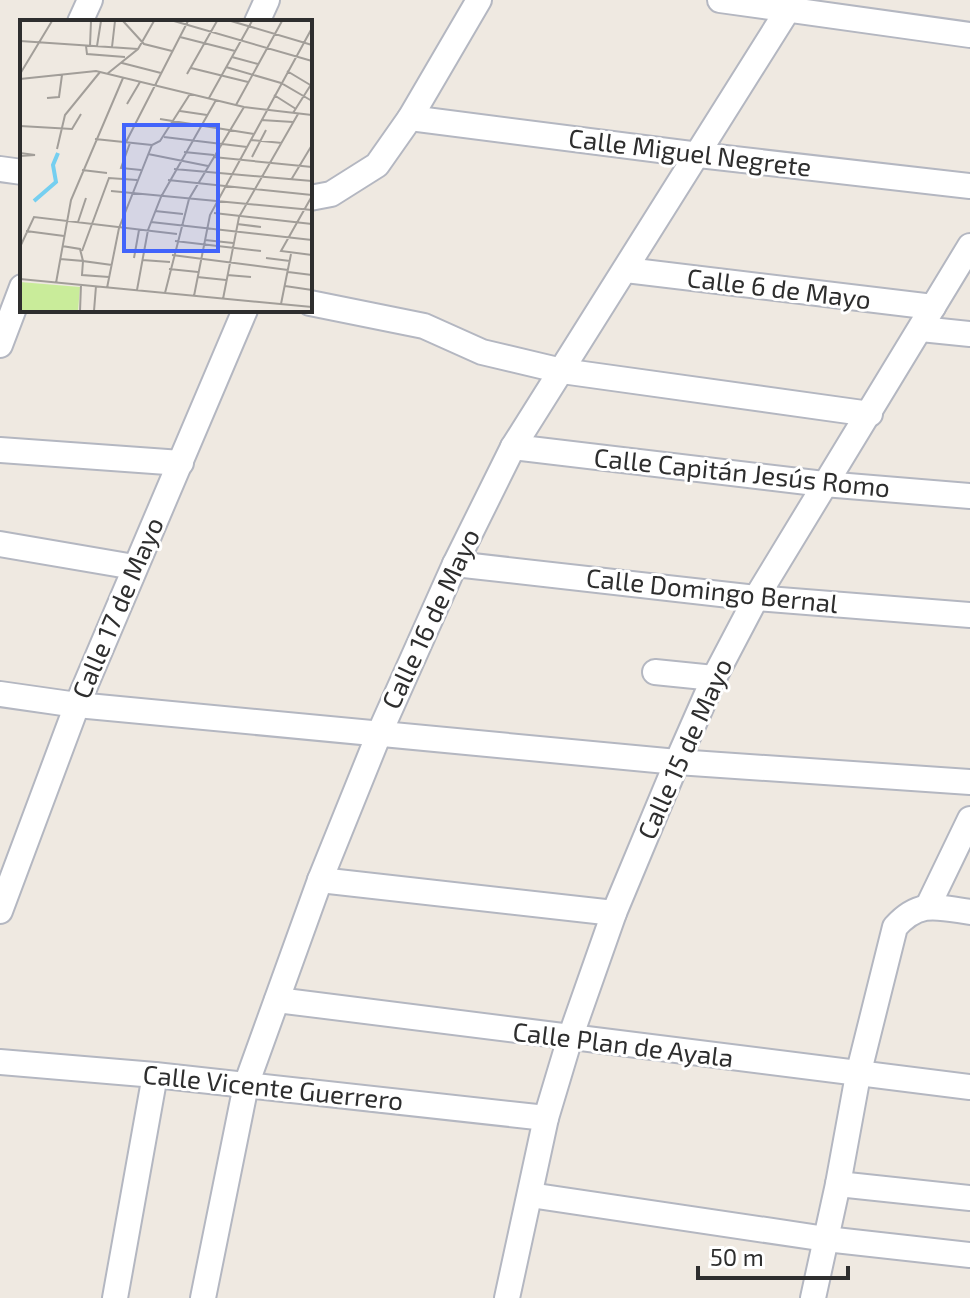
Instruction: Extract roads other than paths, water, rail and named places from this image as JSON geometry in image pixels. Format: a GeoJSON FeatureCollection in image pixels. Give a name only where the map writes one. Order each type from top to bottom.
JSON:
{"type":"FeatureCollection","features":[{"type":"Feature","properties":{"kind":"street"},"geometry":{"type":"LineString","coordinates":[[81,20],[90,0]]}},
{"type":"Feature","properties":{"kind":"street"},"geometry":{"type":"LineString","coordinates":[[258,20],[267,0]]}},
{"type":"Feature","properties":{"kind":"street"},"geometry":{"type":"LineString","coordinates":[[312,198],[331,194],[377,165],[410,118],[479,0]]}},
{"type":"Feature","properties":{"kind":"street"},"geometry":{"type":"LineString","coordinates":[[720,0],[791,5],[970,35]]}},
{"type":"Feature","properties":{"kind":"street","name":"Calle 16 de Mayo"},"geometry":{"type":"LineString","coordinates":[[203,1298],[246,1085],[320,880],[379,734],[455,564],[513,447],[791,5]]}},
{"type":"Feature","properties":{"kind":"street","name":"Calle Miguel Negrete"},"geometry":{"type":"LineString","coordinates":[[410,118],[970,186]]}},
{"type":"Feature","properties":{"kind":"street"},"geometry":{"type":"LineString","coordinates":[[0,169],[20,172]]}},
{"type":"Feature","properties":{"kind":"street","name":"Calle 15 de Mayo"},"geometry":{"type":"LineString","coordinates":[[507,1298],[546,1118],[570,1038],[614,913],[677,762],[714,678],[756,598],[970,246]]}},
{"type":"Feature","properties":{"kind":"street","name":"Calle 6 de Mayo"},"geometry":{"type":"LineString","coordinates":[[626,270],[933,307]]}},
{"type":"Feature","properties":{"kind":"street"},"geometry":{"type":"LineString","coordinates":[[0,345],[20,292]]}},
{"type":"Feature","properties":{"kind":"street"},"geometry":{"type":"LineString","coordinates":[[312,303],[424,326],[482,352],[562,371],[870,414]]}},
{"type":"Feature","properties":{"kind":"street","name":"Calle 17 de Mayo"},"geometry":{"type":"LineString","coordinates":[[0,911],[77,705],[244,312]]}},
{"type":"Feature","properties":{"kind":"street"},"geometry":{"type":"LineString","coordinates":[[921,329],[970,334]]}},
{"type":"Feature","properties":{"kind":"street","name":"Calle Capitán Jesús Romo"},"geometry":{"type":"LineString","coordinates":[[513,447],[824,484],[970,496]]}},
{"type":"Feature","properties":{"kind":"street"},"geometry":{"type":"LineString","coordinates":[[0,450],[181,463]]}},
{"type":"Feature","properties":{"kind":"street"},"geometry":{"type":"LineString","coordinates":[[0,544],[134,567]]}},
{"type":"Feature","properties":{"kind":"street","name":"Calle Domingo Bernal"},"geometry":{"type":"LineString","coordinates":[[455,564],[756,598],[970,615]]}},
{"type":"Feature","properties":{"kind":"street"},"geometry":{"type":"LineString","coordinates":[[655,672],[714,678]]}},
{"type":"Feature","properties":{"kind":"street"},"geometry":{"type":"LineString","coordinates":[[0,694],[77,705],[677,762],[970,782]]}},
{"type":"Feature","properties":{"kind":"street"},"geometry":{"type":"LineString","coordinates":[[928,906],[970,819]]}},
{"type":"Feature","properties":{"kind":"street"},"geometry":{"type":"LineString","coordinates":[[320,880],[614,913]]}},
{"type":"Feature","properties":{"kind":"street"},"geometry":{"type":"LineString","coordinates":[[813,1298],[858,1075],[895,927],[904,917],[928,906],[970,912]]}},
{"type":"Feature","properties":{"kind":"street","name":"Calle Plan de Ayala"},"geometry":{"type":"LineString","coordinates":[[277,1000],[970,1087]]}},
{"type":"Feature","properties":{"kind":"street","name":"Calle Vicente Guerrero"},"geometry":{"type":"LineString","coordinates":[[0,1062],[155,1075],[546,1118]]}},
{"type":"Feature","properties":{"kind":"street"},"geometry":{"type":"LineString","coordinates":[[115,1298],[155,1075]]}},
{"type":"Feature","properties":{"kind":"street"},"geometry":{"type":"LineString","coordinates":[[838,1184],[970,1198]]}},
{"type":"Feature","properties":{"kind":"street"},"geometry":{"type":"LineString","coordinates":[[530,1195],[826,1239],[970,1255]]}}]}
